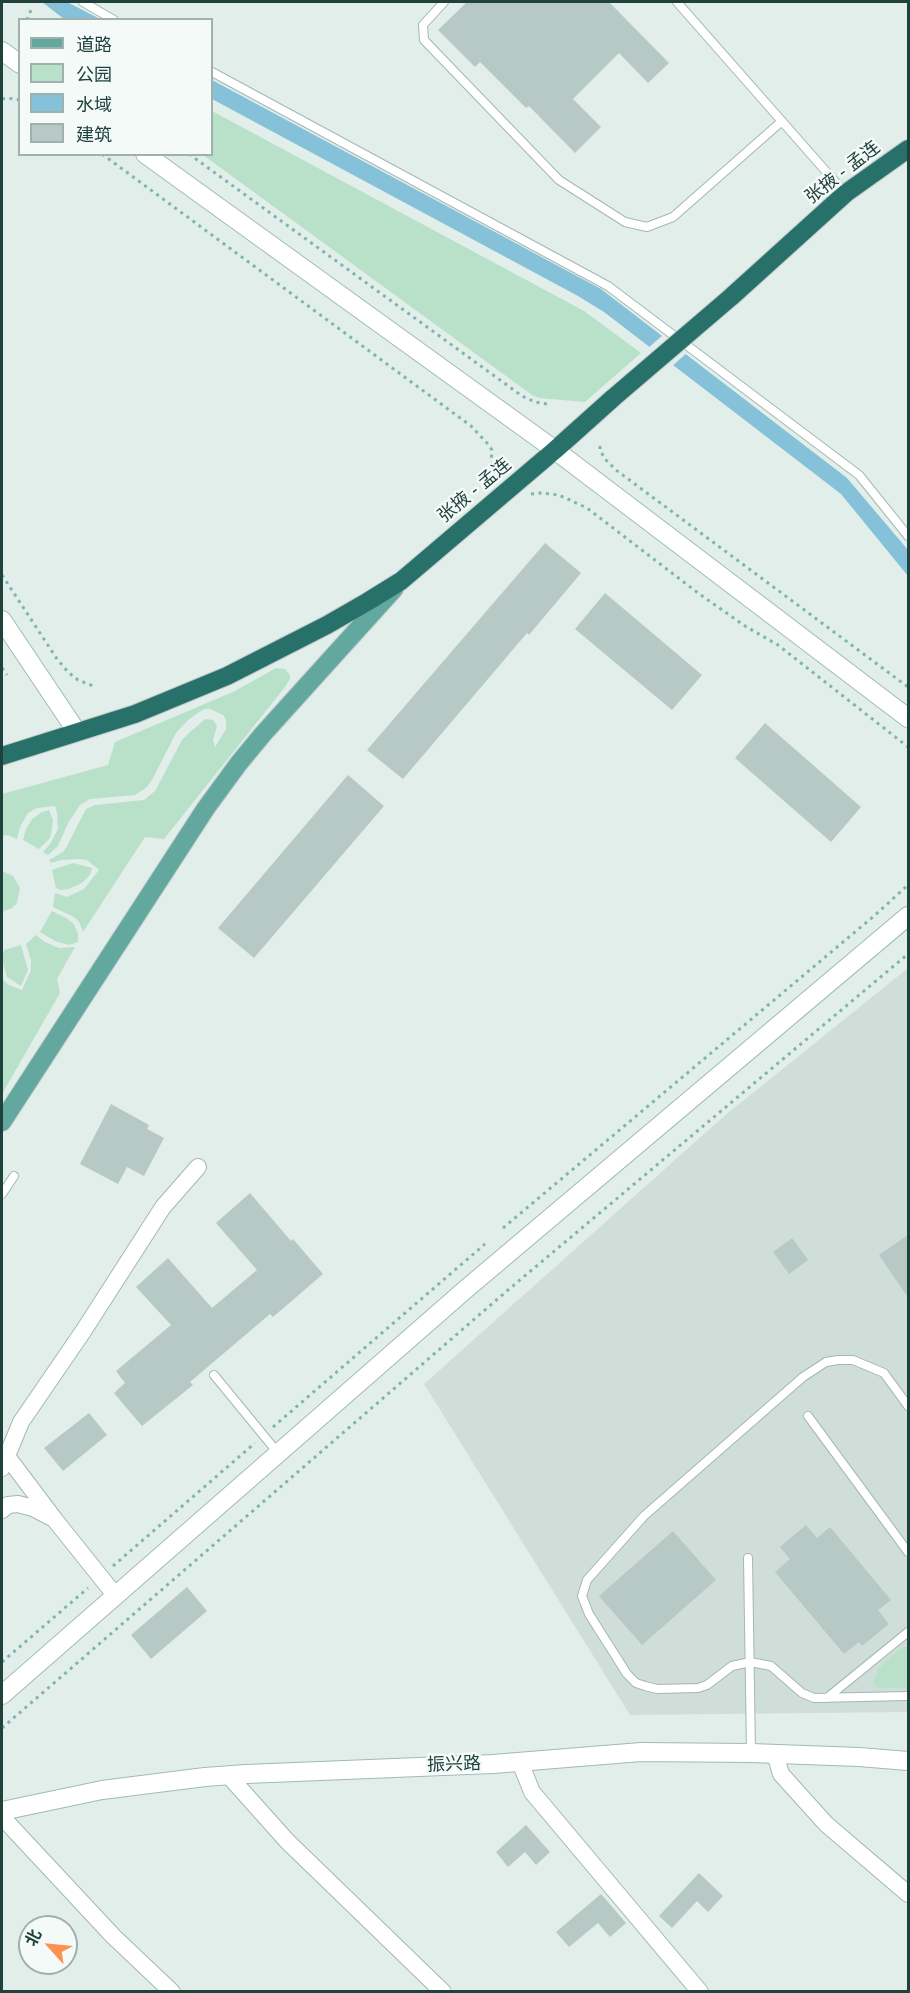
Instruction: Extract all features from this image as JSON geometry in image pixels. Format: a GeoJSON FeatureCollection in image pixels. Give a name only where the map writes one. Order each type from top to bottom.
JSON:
{"type":"FeatureCollection","features":[{"type":"Feature","properties":{"kind":"highway","name":"张掖 - 孟连"},"geometry":{"type":"LineString","coordinates":[[2,756],[135,714],[227,676],[327,625],[401,581],[731,297],[846,194],[909,149]]}},
{"type":"Feature","properties":{"kind":"main road"},"geometry":{"type":"LineString","coordinates":[[2,1122],[206,808],[239,763],[401,581]]}},
{"type":"Feature","properties":{"kind":"street"},"geometry":{"type":"LineString","coordinates":[[2,51],[18,63]]}},
{"type":"Feature","properties":{"kind":"street"},"geometry":{"type":"LineString","coordinates":[[148,156],[555,450],[909,718]]}},
{"type":"Feature","properties":{"kind":"street"},"geometry":{"type":"LineString","coordinates":[[2,620],[77,732]]}},
{"type":"Feature","properties":{"kind":"street"},"geometry":{"type":"LineString","coordinates":[[2,1695],[466,1289],[909,916]]}},
{"type":"Feature","properties":{"kind":"street"},"geometry":{"type":"LineString","coordinates":[[115,1595],[3,1459],[21,1422],[84,1330],[143,1236],[163,1207],[198,1167]]}},
{"type":"Feature","properties":{"kind":"street"},"geometry":{"type":"LineString","coordinates":[[2,1510],[18,1504],[33,1508],[55,1520]]}},
{"type":"Feature","properties":{"kind":"street","name":"振兴路"},"geometry":{"type":"LineString","coordinates":[[2,1810],[94,1791],[228,1775],[520,1762],[641,1752],[751,1753],[909,1761]]}},
{"type":"Feature","properties":{"kind":"street"},"geometry":{"type":"LineString","coordinates":[[775,1754],[781,1774],[826,1824],[909,1894]]}},
{"type":"Feature","properties":{"kind":"street"},"geometry":{"type":"LineString","coordinates":[[520,1762],[532,1792],[700,1992]]}},
{"type":"Feature","properties":{"kind":"street"},"geometry":{"type":"LineString","coordinates":[[228,1775],[287,1841],[443,1992]]}},
{"type":"Feature","properties":{"kind":"street"},"geometry":{"type":"LineString","coordinates":[[2,1817],[113,1936],[172,1992]]}},
{"type":"Feature","properties":{"kind":"lane"},"geometry":{"type":"LineString","coordinates":[[83,2],[111,18]]}},
{"type":"Feature","properties":{"kind":"lane"},"geometry":{"type":"LineString","coordinates":[[444,2],[423,25],[424,40],[559,180],[625,222],[647,227],[673,218],[782,121]]}},
{"type":"Feature","properties":{"kind":"lane"},"geometry":{"type":"LineString","coordinates":[[677,2],[846,194]]}},
{"type":"Feature","properties":{"kind":"lane"},"geometry":{"type":"LineString","coordinates":[[213,73],[608,286],[859,476],[909,536]]}},
{"type":"Feature","properties":{"kind":"lane"},"geometry":{"type":"LineString","coordinates":[[2,1194],[14,1176]]}},
{"type":"Feature","properties":{"kind":"lane"},"geometry":{"type":"LineString","coordinates":[[909,1406],[884,1373],[852,1360],[826,1362],[803,1377],[644,1516],[591,1575],[584,1586],[582,1596],[589,1614],[627,1674],[636,1683],[657,1689],[698,1688],[707,1685],[732,1666],[750,1662],[771,1666],[808,1696],[827,1698],[909,1696]]}},
{"type":"Feature","properties":{"kind":"lane"},"geometry":{"type":"LineString","coordinates":[[214,1375],[278,1453]]}},
{"type":"Feature","properties":{"kind":"lane"},"geometry":{"type":"LineString","coordinates":[[808,1416],[909,1552]]}},
{"type":"Feature","properties":{"kind":"lane"},"geometry":{"type":"LineString","coordinates":[[748,1558],[751,1753]]}},
{"type":"Feature","properties":{"kind":"lane"},"geometry":{"type":"LineString","coordinates":[[827,1698],[909,1632]]}},
{"type":"Feature","properties":{"kind":"path"},"geometry":{"type":"LineString","coordinates":[[28,18],[31,10]]}},
{"type":"Feature","properties":{"kind":"path"},"geometry":{"type":"LineString","coordinates":[[2,99],[18,100]]}},
{"type":"Feature","properties":{"kind":"path"},"geometry":{"type":"LineString","coordinates":[[105,156],[471,426],[488,442],[492,450],[490,474]]}},
{"type":"Feature","properties":{"kind":"path"},"geometry":{"type":"LineString","coordinates":[[192,156],[522,396],[547,404]]}},
{"type":"Feature","properties":{"kind":"path"},"geometry":{"type":"LineString","coordinates":[[600,446],[604,459],[616,470],[909,687]]}},
{"type":"Feature","properties":{"kind":"path"},"geometry":{"type":"LineString","coordinates":[[527,496],[534,493],[559,495],[587,508],[698,593],[745,626],[778,645],[909,747]]}},
{"type":"Feature","properties":{"kind":"path"},"geometry":{"type":"LineString","coordinates":[[2,575],[57,659],[78,680],[96,687]]}},
{"type":"Feature","properties":{"kind":"path"},"geometry":{"type":"LineString","coordinates":[[2,668],[7,675]]}},
{"type":"Feature","properties":{"kind":"path"},"geometry":{"type":"LineString","coordinates":[[503,1227],[909,885]]}},
{"type":"Feature","properties":{"kind":"path"},"geometry":{"type":"LineString","coordinates":[[2,1728],[508,1290],[909,954]]}},
{"type":"Feature","properties":{"kind":"path"},"geometry":{"type":"LineString","coordinates":[[109,1569],[485,1244]]}},
{"type":"Feature","properties":{"kind":"path"},"geometry":{"type":"LineString","coordinates":[[2,1662],[88,1588]]}},
{"type":"Feature","properties":{"kind":"shaded area"},"geometry":{"type":"Polygon","coordinates":[[[908,968],[908,1712],[630,1715],[424,1384],[723,1117],[908,968]]]}},
{"type":"Feature","properties":{"kind":"green space"},"geometry":{"type":"Polygon","coordinates":[[[213,112],[584,311],[641,353],[585,402],[539,398],[204,156],[213,156],[213,112]]]}},
{"type":"Feature","properties":{"kind":"green space"},"geometry":{"type":"Polygon","coordinates":[[[276,668],[285,669],[290,675],[285,687],[164,839],[145,837],[83,932],[74,917],[53,907],[55,893],[67,897],[84,889],[99,870],[87,860],[61,860],[51,863],[49,860],[66,848],[86,809],[95,805],[144,800],[155,791],[182,740],[189,733],[205,719],[213,720],[217,726],[213,740],[215,747],[226,729],[226,720],[223,715],[210,709],[204,709],[189,719],[176,733],[146,788],[135,795],[90,799],[80,805],[68,823],[58,846],[48,855],[43,852],[58,829],[55,806],[37,808],[28,813],[20,827],[17,839],[8,835],[3,836],[2,794],[108,765],[115,742],[235,691],[276,668]]]}},
{"type":"Feature","properties":{"kind":"green space"},"geometry":{"type":"Polygon","coordinates":[[[49,810],[53,820],[50,838],[39,849],[23,840],[32,819],[49,810]]]}},
{"type":"Feature","properties":{"kind":"green space"},"geometry":{"type":"Polygon","coordinates":[[[73,863],[92,868],[90,875],[82,883],[69,889],[56,888],[52,870],[73,863]]]}},
{"type":"Feature","properties":{"kind":"green space"},"geometry":{"type":"Polygon","coordinates":[[[2,871],[13,876],[20,888],[17,903],[2,912],[2,871]]]}},
{"type":"Feature","properties":{"kind":"green space"},"geometry":{"type":"Polygon","coordinates":[[[52,911],[74,924],[78,942],[69,945],[55,941],[40,932],[52,911]]]}},
{"type":"Feature","properties":{"kind":"green space"},"geometry":{"type":"Polygon","coordinates":[[[36,935],[59,948],[75,947],[57,979],[60,993],[2,1094],[2,976],[9,985],[22,990],[31,970],[31,960],[26,944],[36,935]]]}},
{"type":"Feature","properties":{"kind":"green space"},"geometry":{"type":"Polygon","coordinates":[[[21,945],[28,970],[21,986],[7,977],[2,960],[4,950],[21,945]]]}},
{"type":"Feature","properties":{"kind":"green space"},"geometry":{"type":"Polygon","coordinates":[[[908,1646],[908,1688],[878,1688],[874,1685],[878,1669],[900,1649],[908,1646]]]}},
{"type":"Feature","properties":{"kind":"water"},"geometry":{"type":"Polygon","coordinates":[[[42,2],[67,2],[98,18],[63,18],[42,2]]]}},
{"type":"Feature","properties":{"kind":"water"},"geometry":{"type":"Polygon","coordinates":[[[213,81],[601,289],[847,478],[908,550],[908,576],[841,494],[604,312],[213,100],[213,81]]]}},
{"type":"Feature","properties":{"kind":"pier"},"geometry":{"type":"Polygon","coordinates":[[[664,334],[688,352],[671,367],[647,349],[664,334]]]}},
{"type":"Feature","properties":{"kind":"building"},"geometry":{"type":"Polygon","coordinates":[[[467,2],[609,2],[669,63],[648,83],[619,53],[573,99],[601,127],[575,153],[529,106],[526,108],[480,62],[475,67],[438,30],[467,2]]]}},
{"type":"Feature","properties":{"kind":"building"},"geometry":{"type":"Polygon","coordinates":[[[545,543],[581,573],[403,779],[367,750],[545,543]]]}},
{"type":"Feature","properties":{"kind":"building"},"geometry":{"type":"Polygon","coordinates":[[[605,593],[702,675],[672,710],[575,629],[605,593]]]}},
{"type":"Feature","properties":{"kind":"building"},"geometry":{"type":"Polygon","coordinates":[[[765,723],[861,807],[831,842],[735,758],[765,723]]]}},
{"type":"Feature","properties":{"kind":"building"},"geometry":{"type":"Polygon","coordinates":[[[348,775],[384,806],[254,958],[218,928],[348,775]]]}},
{"type":"Feature","properties":{"kind":"building"},"geometry":{"type":"Polygon","coordinates":[[[111,1104],[149,1125],[147,1129],[164,1138],[144,1176],[127,1167],[118,1184],[80,1164],[111,1104]]]}},
{"type":"Feature","properties":{"kind":"building"},"geometry":{"type":"Polygon","coordinates":[[[250,1193],[323,1274],[273,1317],[270,1314],[190,1382],[193,1385],[142,1426],[114,1393],[125,1383],[116,1371],[171,1325],[136,1287],[168,1258],[212,1308],[257,1270],[216,1223],[250,1193]]]}},
{"type":"Feature","properties":{"kind":"building"},"geometry":{"type":"Polygon","coordinates":[[[909,1234],[909,1299],[879,1255],[909,1234]]]}},
{"type":"Feature","properties":{"kind":"building"},"geometry":{"type":"Polygon","coordinates":[[[792,1238],[808,1260],[789,1274],[773,1252],[792,1238]]]}},
{"type":"Feature","properties":{"kind":"building"},"geometry":{"type":"Polygon","coordinates":[[[89,1413],[107,1435],[63,1471],[44,1448],[89,1413]]]}},
{"type":"Feature","properties":{"kind":"building"},"geometry":{"type":"Polygon","coordinates":[[[806,1525],[817,1538],[830,1527],[891,1600],[878,1610],[889,1624],[862,1646],[859,1642],[844,1654],[775,1572],[790,1559],[780,1547],[806,1525]]]}},
{"type":"Feature","properties":{"kind":"building"},"geometry":{"type":"Polygon","coordinates":[[[673,1531],[716,1580],[642,1645],[599,1596],[673,1531]]]}},
{"type":"Feature","properties":{"kind":"building"},"geometry":{"type":"Polygon","coordinates":[[[187,1587],[207,1611],[151,1659],[131,1635],[187,1587]]]}},
{"type":"Feature","properties":{"kind":"building"},"geometry":{"type":"Polygon","coordinates":[[[526,1825],[550,1852],[536,1865],[525,1852],[508,1867],[496,1852],[526,1825]]]}},
{"type":"Feature","properties":{"kind":"building"},"geometry":{"type":"Polygon","coordinates":[[[699,1873],[723,1896],[708,1912],[697,1901],[672,1928],[659,1916],[699,1873]]]}},
{"type":"Feature","properties":{"kind":"building"},"geometry":{"type":"Polygon","coordinates":[[[601,1894],[626,1923],[610,1937],[598,1923],[569,1947],[556,1932],[601,1894]]]}}]}
